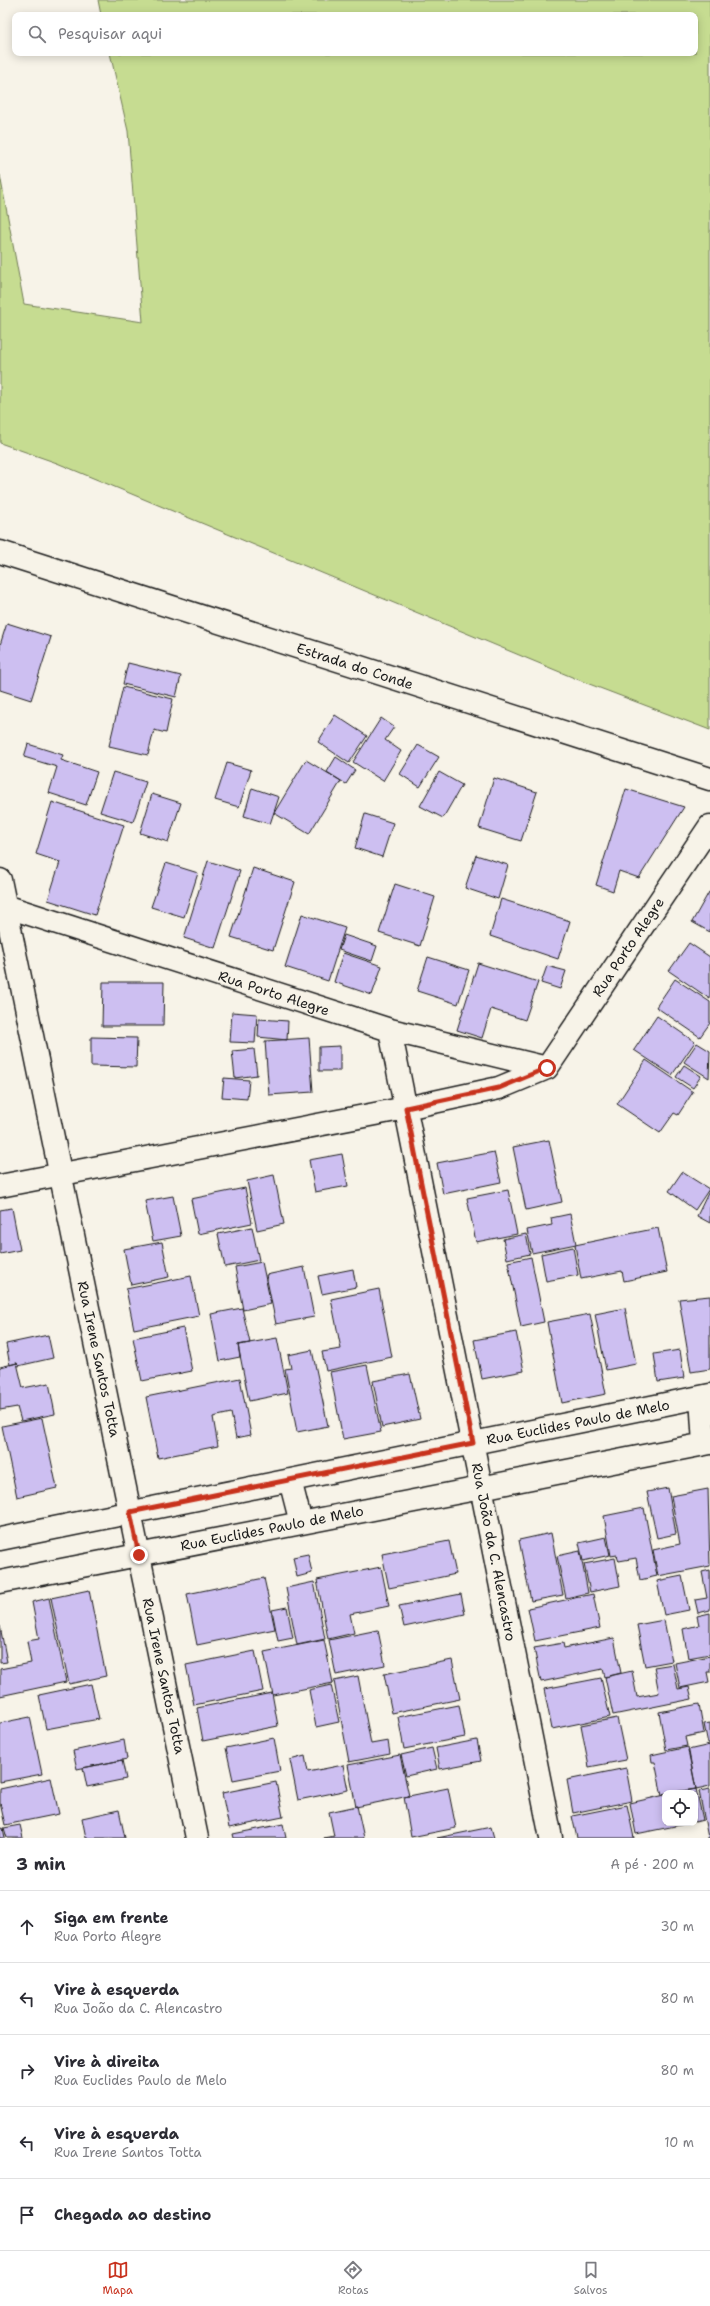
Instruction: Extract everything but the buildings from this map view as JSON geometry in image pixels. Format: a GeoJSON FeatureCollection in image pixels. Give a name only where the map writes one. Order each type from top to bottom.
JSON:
{"type":"FeatureCollection","features":[{"type":"Feature","properties":{"kind":"street","name":"Estrada do Conde"},"geometry":{"type":"LineString","coordinates":[[0,552],[710,779]]}},
{"type":"Feature","properties":{"kind":"street","name":"Rua Porto Alegre"},"geometry":{"type":"LineString","coordinates":[[5,906],[390,1030],[547,1068],[710,826]]}},
{"type":"Feature","properties":{"kind":"street","name":"Rua Irene Santos Totta"},"geometry":{"type":"LineString","coordinates":[[0,880],[197,1838]]}},
{"type":"Feature","properties":{"kind":"street","name":"Rua João da C. Alencastro"},"geometry":{"type":"LineString","coordinates":[[390,1030],[552,1838]]}},
{"type":"Feature","properties":{"kind":"street"},"geometry":{"type":"LineString","coordinates":[[0,1186],[60,1173],[406,1108],[499,1088],[547,1068]]}},
{"type":"Feature","properties":{"kind":"street"},"geometry":{"type":"LineString","coordinates":[[706,1396],[707,1444]]}},
{"type":"Feature","properties":{"kind":"street","name":"Rua Euclides Paulo de Melo"},"geometry":{"type":"LineString","coordinates":[[0,1539],[706,1396]]}},
{"type":"Feature","properties":{"kind":"street","name":"Rua Euclides Paulo de Melo"},"geometry":{"type":"LineString","coordinates":[[0,1582],[301,1522],[707,1444]]}},
{"type":"Feature","properties":{"kind":"street"},"geometry":{"type":"LineString","coordinates":[[290,1480],[301,1522]]}},
{"type":"Feature","properties":{"kind":"green space"},"geometry":{"type":"Polygon","coordinates":[[[98,0],[710,0],[710,730],[584,682],[57,463],[0,443],[0,175],[24,304],[143,322],[128,131],[111,56],[698,56],[698,12],[100,12],[98,0]]]}},
{"type":"Feature","properties":{"kind":"route"},"geometry":{"type":"LineString","coordinates":[[139,1555],[130,1512],[473,1443],[406,1108],[499,1088],[547,1068]]}}]}
